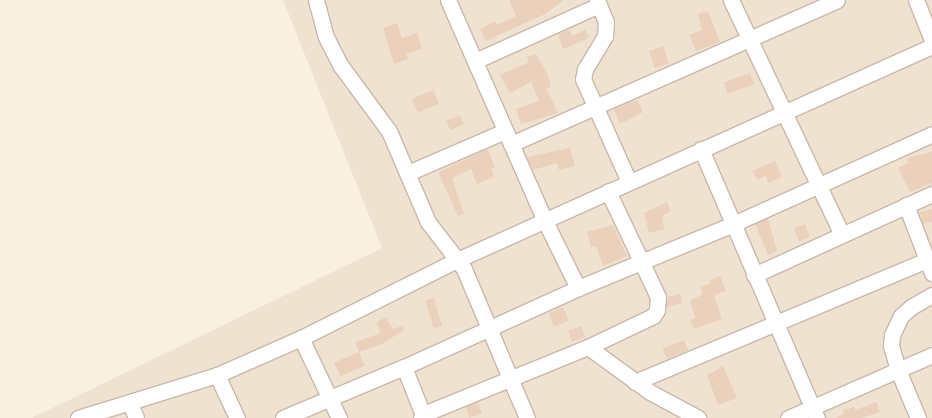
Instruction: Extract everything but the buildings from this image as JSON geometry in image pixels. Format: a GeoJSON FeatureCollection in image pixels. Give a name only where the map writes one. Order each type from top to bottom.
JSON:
{"type":"FeatureCollection","features":[{"type":"Feature","properties":{"kind":"street"},"geometry":{"type":"LineString","coordinates":[[316,0],[326,37],[341,66],[382,119],[397,147],[428,222],[457,260],[470,282],[527,418]]}},
{"type":"Feature","properties":{"kind":"street"},"geometry":{"type":"LineString","coordinates":[[448,0],[544,221],[578,288]]}},
{"type":"Feature","properties":{"kind":"street"},"geometry":{"type":"LineString","coordinates":[[731,0],[841,233]]}},
{"type":"Feature","properties":{"kind":"street"},"geometry":{"type":"LineString","coordinates":[[408,173],[594,107],[837,0]]}},
{"type":"Feature","properties":{"kind":"street"},"geometry":{"type":"LineString","coordinates":[[916,0],[932,40]]}},
{"type":"Feature","properties":{"kind":"street"},"geometry":{"type":"LineString","coordinates":[[475,62],[598,3],[606,22],[605,36],[585,69],[583,79],[629,182]]}},
{"type":"Feature","properties":{"kind":"street"},"geometry":{"type":"LineString","coordinates":[[78,418],[217,375],[301,338],[457,260],[932,46]]}},
{"type":"Feature","properties":{"kind":"street"},"geometry":{"type":"LineString","coordinates":[[283,418],[404,367],[578,288],[733,224],[932,134]]}},
{"type":"Feature","properties":{"kind":"street"},"geometry":{"type":"LineString","coordinates":[[701,149],[775,324],[815,412]]}},
{"type":"Feature","properties":{"kind":"street"},"geometry":{"type":"LineString","coordinates":[[404,367],[422,416],[588,347],[647,320],[657,310],[658,298],[608,191]]}},
{"type":"Feature","properties":{"kind":"street"},"geometry":{"type":"LineString","coordinates":[[754,275],[841,233],[932,194]]}},
{"type":"Feature","properties":{"kind":"street"},"geometry":{"type":"LineString","coordinates":[[635,382],[775,324],[929,267],[925,239],[906,206]]}},
{"type":"Feature","properties":{"kind":"street"},"geometry":{"type":"LineString","coordinates":[[918,418],[898,370],[891,345],[896,325],[911,307],[932,295]]}},
{"type":"Feature","properties":{"kind":"street"},"geometry":{"type":"LineString","coordinates":[[301,338],[339,418]]}},
{"type":"Feature","properties":{"kind":"street"},"geometry":{"type":"LineString","coordinates":[[588,347],[635,382],[698,418]]}},
{"type":"Feature","properties":{"kind":"street"},"geometry":{"type":"LineString","coordinates":[[788,418],[815,412],[932,355]]}},
{"type":"Feature","properties":{"kind":"street"},"geometry":{"type":"LineString","coordinates":[[217,375],[237,418]]}},
{"type":"Feature","properties":{"kind":"street"},"geometry":{"type":"LineString","coordinates":[[130,403],[136,418]]}},
{"type":"Feature","properties":{"kind":"shaded area"},"geometry":{"type":"Polygon","coordinates":[[[283,0],[932,0],[932,418],[32,418],[382,248],[283,0]]]}}]}
